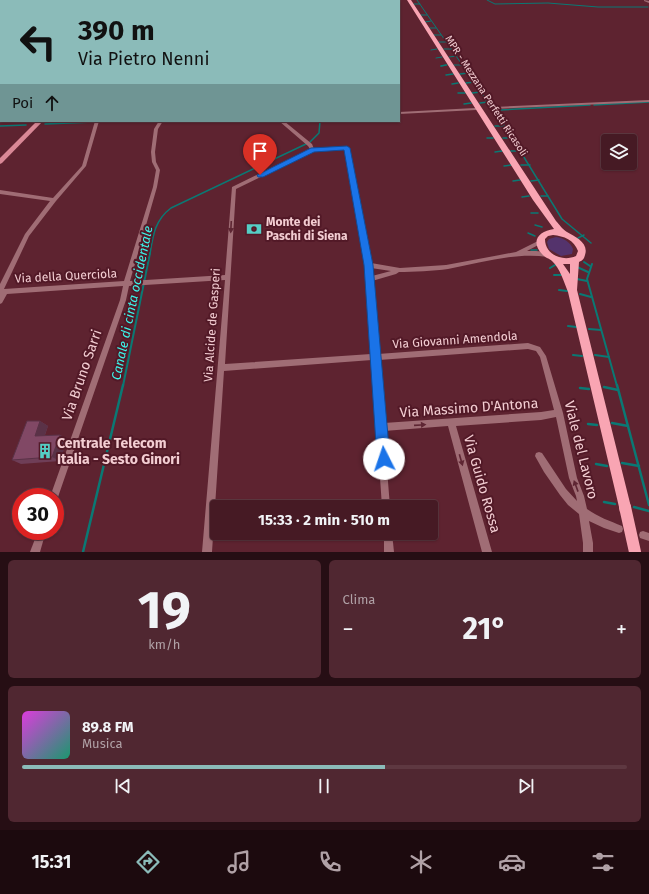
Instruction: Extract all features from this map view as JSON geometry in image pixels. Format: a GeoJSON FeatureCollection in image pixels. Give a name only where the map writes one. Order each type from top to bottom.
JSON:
{"type":"FeatureCollection","features":[{"type":"Feature","properties":{"kind":"main road","name":"MPR - Mezzana Perfetti Ricasoli"},"geometry":{"type":"LineString","coordinates":[[409,0],[476,107],[542,207],[553,223],[564,234]]}},
{"type":"Feature","properties":{"kind":"main road","name":"MPR - Mezzana Perfetti Ricasoli"},"geometry":{"type":"LineString","coordinates":[[542,207],[546,224],[542,238]]}},
{"type":"Feature","properties":{"kind":"main road"},"geometry":{"type":"LineString","coordinates":[[551,257],[568,262],[575,261],[580,258],[582,254],[580,246],[574,239],[564,234],[553,232],[542,238],[540,246],[565,274],[573,292],[635,552]]}},
{"type":"Feature","properties":{"kind":"main road"},"geometry":{"type":"LineString","coordinates":[[573,292],[575,261]]}},
{"type":"Feature","properties":{"kind":"street"},"geometry":{"type":"LineString","coordinates":[[645,0],[649,2]]}},
{"type":"Feature","properties":{"kind":"street"},"geometry":{"type":"LineString","coordinates":[[494,108],[649,101]]}},
{"type":"Feature","properties":{"kind":"street"},"geometry":{"type":"LineString","coordinates":[[400,113],[476,107]]}},
{"type":"Feature","properties":{"kind":"street"},"geometry":{"type":"LineString","coordinates":[[0,159],[35,122]]}},
{"type":"Feature","properties":{"kind":"street"},"geometry":{"type":"LineString","coordinates":[[0,162],[39,122]]}},
{"type":"Feature","properties":{"kind":"street"},"geometry":{"type":"LineString","coordinates":[[0,302],[2,291],[27,235],[54,200],[84,166],[97,122]]}},
{"type":"Feature","properties":{"kind":"street","name":"Via Bruno Sarri"},"geometry":{"type":"LineString","coordinates":[[57,488],[124,300],[127,284],[155,187],[158,170],[154,162],[153,152],[156,130],[160,122]]}},
{"type":"Feature","properties":{"kind":"street"},"geometry":{"type":"LineString","coordinates":[[282,122],[312,147],[347,148],[368,265],[386,500]]}},
{"type":"Feature","properties":{"kind":"street","name":"Via Alcide de Gasperi"},"geometry":{"type":"LineString","coordinates":[[207,552],[234,188],[312,147]]}},
{"type":"Feature","properties":{"kind":"street"},"geometry":{"type":"LineString","coordinates":[[0,192],[54,200]]}},
{"type":"Feature","properties":{"kind":"street"},"geometry":{"type":"LineString","coordinates":[[514,254],[542,238]]}},
{"type":"Feature","properties":{"kind":"street"},"geometry":{"type":"LineString","coordinates":[[368,265],[400,270],[446,267],[514,254],[534,253],[551,257]]}},
{"type":"Feature","properties":{"kind":"street"},"geometry":{"type":"LineString","coordinates":[[369,280],[400,270]]}},
{"type":"Feature","properties":{"kind":"street","name":"Via della Querciola"},"geometry":{"type":"LineString","coordinates":[[2,291],[228,277]]}},
{"type":"Feature","properties":{"kind":"street","name":"Via Giovanni Amendola"},"geometry":{"type":"LineString","coordinates":[[221,368],[528,346],[538,349],[543,356]]}},
{"type":"Feature","properties":{"kind":"street","name":"Viale del Lavoro"},"geometry":{"type":"LineString","coordinates":[[543,356],[559,413],[573,478],[580,496],[588,552]]}},
{"type":"Feature","properties":{"kind":"street","name":"Via Massimo D'Antona"},"geometry":{"type":"LineString","coordinates":[[381,427],[541,416],[559,413]]}},
{"type":"Feature","properties":{"kind":"street","name":"Via Guido Rossa"},"geometry":{"type":"LineString","coordinates":[[451,423],[488,552]]}},
{"type":"Feature","properties":{"kind":"street"},"geometry":{"type":"LineString","coordinates":[[539,456],[560,489],[583,513],[600,523],[619,529]]}},
{"type":"Feature","properties":{"kind":"street"},"geometry":{"type":"LineString","coordinates":[[35,552],[39,540]]}},
{"type":"Feature","properties":{"kind":"street"},"geometry":{"type":"LineString","coordinates":[[388,540],[389,552]]}},
{"type":"Feature","properties":{"kind":"shaded area"},"geometry":{"type":"Polygon","coordinates":[[[556,237],[562,238],[568,242],[573,249],[572,254],[561,256],[549,249],[547,242],[549,239],[556,237]]]}},
{"type":"Feature","properties":{"kind":"building"},"geometry":{"type":"Polygon","coordinates":[[[27,421],[40,421],[35,436],[60,435],[52,457],[12,460],[27,421]]]}},
{"type":"Feature","properties":{"kind":"waterway"},"geometry":{"type":"LineString","coordinates":[[417,0],[420,4]]}},
{"type":"Feature","properties":{"kind":"waterway"},"geometry":{"type":"LineString","coordinates":[[487,0],[495,4],[548,3],[598,7],[648,7]]}},
{"type":"Feature","properties":{"kind":"waterway"},"geometry":{"type":"LineString","coordinates":[[414,4],[420,4]]}},
{"type":"Feature","properties":{"kind":"waterway"},"geometry":{"type":"LineString","coordinates":[[420,4],[456,56]]}},
{"type":"Feature","properties":{"kind":"waterway"},"geometry":{"type":"LineString","coordinates":[[421,15],[427,15]]}},
{"type":"Feature","properties":{"kind":"waterway"},"geometry":{"type":"LineString","coordinates":[[425,22],[431,21]]}},
{"type":"Feature","properties":{"kind":"waterway"},"geometry":{"type":"LineString","coordinates":[[430,28],[436,28]]}},
{"type":"Feature","properties":{"kind":"waterway"},"geometry":{"type":"LineString","coordinates":[[434,35],[441,35]]}},
{"type":"Feature","properties":{"kind":"waterway"},"geometry":{"type":"LineString","coordinates":[[439,42],[445,42]]}},
{"type":"Feature","properties":{"kind":"waterway"},"geometry":{"type":"LineString","coordinates":[[431,50],[437,49]]}},
{"type":"Feature","properties":{"kind":"waterway"},"geometry":{"type":"LineString","coordinates":[[444,49],[451,49]]}},
{"type":"Feature","properties":{"kind":"waterway"},"geometry":{"type":"LineString","coordinates":[[449,57],[456,56]]}},
{"type":"Feature","properties":{"kind":"waterway"},"geometry":{"type":"LineString","coordinates":[[456,56],[462,65]]}},
{"type":"Feature","properties":{"kind":"waterway"},"geometry":{"type":"LineString","coordinates":[[436,58],[442,57]]}},
{"type":"Feature","properties":{"kind":"waterway"},"geometry":{"type":"LineString","coordinates":[[446,65],[441,66],[447,65]]}},
{"type":"Feature","properties":{"kind":"waterway"},"geometry":{"type":"LineString","coordinates":[[454,65],[462,65]]}},
{"type":"Feature","properties":{"kind":"waterway"},"geometry":{"type":"LineString","coordinates":[[462,65],[468,73]]}},
{"type":"Feature","properties":{"kind":"waterway"},"geometry":{"type":"LineString","coordinates":[[460,74],[468,73]]}},
{"type":"Feature","properties":{"kind":"waterway"},"geometry":{"type":"LineString","coordinates":[[468,73],[474,82]]}},
{"type":"Feature","properties":{"kind":"waterway"},"geometry":{"type":"LineString","coordinates":[[446,75],[453,74]]}},
{"type":"Feature","properties":{"kind":"waterway"},"geometry":{"type":"LineString","coordinates":[[466,83],[474,82]]}},
{"type":"Feature","properties":{"kind":"waterway"},"geometry":{"type":"LineString","coordinates":[[474,82],[481,92]]}},
{"type":"Feature","properties":{"kind":"waterway"},"geometry":{"type":"LineString","coordinates":[[452,84],[458,83]]}},
{"type":"Feature","properties":{"kind":"waterway"},"geometry":{"type":"LineString","coordinates":[[472,93],[481,92]]}},
{"type":"Feature","properties":{"kind":"waterway"},"geometry":{"type":"LineString","coordinates":[[481,92],[488,102]]}},
{"type":"Feature","properties":{"kind":"waterway"},"geometry":{"type":"LineString","coordinates":[[458,93],[465,93]]}},
{"type":"Feature","properties":{"kind":"waterway"},"geometry":{"type":"LineString","coordinates":[[480,103],[488,102]]}},
{"type":"Feature","properties":{"kind":"waterway"},"geometry":{"type":"LineString","coordinates":[[594,105],[649,102]]}},
{"type":"Feature","properties":{"kind":"waterway"},"geometry":{"type":"LineString","coordinates":[[464,104],[471,103]]}},
{"type":"Feature","properties":{"kind":"waterway"},"geometry":{"type":"LineString","coordinates":[[500,110],[590,105]]}},
{"type":"Feature","properties":{"kind":"waterway"},"geometry":{"type":"LineString","coordinates":[[498,115],[512,138]]}},
{"type":"Feature","properties":{"kind":"waterway"},"geometry":{"type":"LineString","coordinates":[[45,124],[94,122]]}},
{"type":"Feature","properties":{"kind":"waterway","name":"Canale di cinta occidentale"},"geometry":{"type":"LineString","coordinates":[[310,142],[319,133],[320,122]]}},
{"type":"Feature","properties":{"kind":"waterway"},"geometry":{"type":"LineString","coordinates":[[0,126],[26,125]]}},
{"type":"Feature","properties":{"kind":"waterway"},"geometry":{"type":"LineString","coordinates":[[495,126],[504,126]]}},
{"type":"Feature","properties":{"kind":"waterway"},"geometry":{"type":"LineString","coordinates":[[487,138],[493,138]]}},
{"type":"Feature","properties":{"kind":"waterway"},"geometry":{"type":"LineString","coordinates":[[503,138],[512,138]]}},
{"type":"Feature","properties":{"kind":"waterway"},"geometry":{"type":"LineString","coordinates":[[512,138],[520,151]]}},
{"type":"Feature","properties":{"kind":"waterway","name":"Canale di cinta occidentale"},"geometry":{"type":"LineString","coordinates":[[150,254],[158,223],[171,208],[306,144]]}},
{"type":"Feature","properties":{"kind":"waterway"},"geometry":{"type":"LineString","coordinates":[[495,152],[502,151]]}},
{"type":"Feature","properties":{"kind":"waterway"},"geometry":{"type":"LineString","coordinates":[[511,151],[520,151]]}},
{"type":"Feature","properties":{"kind":"waterway"},"geometry":{"type":"LineString","coordinates":[[520,151],[529,165]]}},
{"type":"Feature","properties":{"kind":"waterway"},"geometry":{"type":"LineString","coordinates":[[504,166],[511,165]]}},
{"type":"Feature","properties":{"kind":"waterway"},"geometry":{"type":"LineString","coordinates":[[521,165],[529,165]]}},
{"type":"Feature","properties":{"kind":"waterway"},"geometry":{"type":"LineString","coordinates":[[529,165],[538,180]]}},
{"type":"Feature","properties":{"kind":"waterway"},"geometry":{"type":"LineString","coordinates":[[513,181],[520,180]]}},
{"type":"Feature","properties":{"kind":"waterway"},"geometry":{"type":"LineString","coordinates":[[531,181],[538,180]]}},
{"type":"Feature","properties":{"kind":"waterway"},"geometry":{"type":"LineString","coordinates":[[538,180],[548,196]]}},
{"type":"Feature","properties":{"kind":"waterway"},"geometry":{"type":"LineString","coordinates":[[522,197],[529,196]]}},
{"type":"Feature","properties":{"kind":"waterway"},"geometry":{"type":"LineString","coordinates":[[541,196],[548,196]]}},
{"type":"Feature","properties":{"kind":"waterway"},"geometry":{"type":"LineString","coordinates":[[548,196],[562,219],[582,236]]}},
{"type":"Feature","properties":{"kind":"waterway"},"geometry":{"type":"LineString","coordinates":[[531,213],[538,213]]}},
{"type":"Feature","properties":{"kind":"waterway"},"geometry":{"type":"LineString","coordinates":[[535,225],[542,227]]}},
{"type":"Feature","properties":{"kind":"waterway"},"geometry":{"type":"LineString","coordinates":[[528,233],[535,236]]}},
{"type":"Feature","properties":{"kind":"waterway"},"geometry":{"type":"LineString","coordinates":[[578,238],[582,236]]}},
{"type":"Feature","properties":{"kind":"waterway"},"geometry":{"type":"LineString","coordinates":[[582,236],[591,243]]}},
{"type":"Feature","properties":{"kind":"waterway"},"geometry":{"type":"LineString","coordinates":[[531,250],[537,250]]}},
{"type":"Feature","properties":{"kind":"waterway","name":"Canale di cinta occidentale"},"geometry":{"type":"LineString","coordinates":[[123,386],[150,253]]}},
{"type":"Feature","properties":{"kind":"waterway"},"geometry":{"type":"LineString","coordinates":[[584,262],[590,266]]}},
{"type":"Feature","properties":{"kind":"waterway"},"geometry":{"type":"LineString","coordinates":[[592,264],[587,279],[609,357]]}},
{"type":"Feature","properties":{"kind":"waterway"},"geometry":{"type":"LineString","coordinates":[[550,268],[555,265]]}},
{"type":"Feature","properties":{"kind":"waterway"},"geometry":{"type":"LineString","coordinates":[[577,267],[588,272]]}},
{"type":"Feature","properties":{"kind":"waterway"},"geometry":{"type":"LineString","coordinates":[[554,275],[561,275]]}},
{"type":"Feature","properties":{"kind":"waterway"},"geometry":{"type":"LineString","coordinates":[[577,279],[587,281]]}},
{"type":"Feature","properties":{"kind":"waterway"},"geometry":{"type":"LineString","coordinates":[[559,290],[567,291]]}},
{"type":"Feature","properties":{"kind":"waterway"},"geometry":{"type":"LineString","coordinates":[[580,294],[591,297]]}},
{"type":"Feature","properties":{"kind":"waterway"},"geometry":{"type":"LineString","coordinates":[[568,326],[576,327]]}},
{"type":"Feature","properties":{"kind":"waterway"},"geometry":{"type":"LineString","coordinates":[[589,329],[601,330]]}},
{"type":"Feature","properties":{"kind":"waterway"},"geometry":{"type":"LineString","coordinates":[[573,355],[582,356]]}},
{"type":"Feature","properties":{"kind":"waterway"},"geometry":{"type":"LineString","coordinates":[[595,355],[609,357]]}},
{"type":"Feature","properties":{"kind":"waterway"},"geometry":{"type":"LineString","coordinates":[[609,357],[617,386]]}},
{"type":"Feature","properties":{"kind":"waterway","name":"Canale di cinta occidentale"},"geometry":{"type":"LineString","coordinates":[[83,552],[123,385]]}},
{"type":"Feature","properties":{"kind":"waterway"},"geometry":{"type":"LineString","coordinates":[[617,385],[628,426]]}},
{"type":"Feature","properties":{"kind":"waterway"},"geometry":{"type":"LineString","coordinates":[[604,387],[618,390]]}},
{"type":"Feature","properties":{"kind":"waterway"},"geometry":{"type":"LineString","coordinates":[[580,388],[589,389]]}},
{"type":"Feature","properties":{"kind":"waterway"},"geometry":{"type":"LineString","coordinates":[[612,423],[628,426]]}},
{"type":"Feature","properties":{"kind":"waterway"},"geometry":{"type":"LineString","coordinates":[[588,424],[597,425]]}},
{"type":"Feature","properties":{"kind":"waterway"},"geometry":{"type":"LineString","coordinates":[[628,426],[639,466]]}},
{"type":"Feature","properties":{"kind":"waterway"},"geometry":{"type":"LineString","coordinates":[[622,463],[639,466]]}},
{"type":"Feature","properties":{"kind":"waterway"},"geometry":{"type":"LineString","coordinates":[[596,464],[607,466]]}},
{"type":"Feature","properties":{"kind":"waterway"},"geometry":{"type":"LineString","coordinates":[[639,466],[649,505]]}},
{"type":"Feature","properties":{"kind":"waterway"},"geometry":{"type":"LineString","coordinates":[[604,502],[615,504]]}},
{"type":"Feature","properties":{"kind":"waterway"},"geometry":{"type":"LineString","coordinates":[[634,507],[649,511]]}},
{"type":"Feature","properties":{"kind":"place","name":"Monte dei Paschi di Siena"},"geometry":{"type":"Point","coordinates":[254,229]}},
{"type":"Feature","properties":{"kind":"place","name":"Centrale Telecom Italia - Sesto Ginori"},"geometry":{"type":"Point","coordinates":[45,451]}},
{"type":"Feature","properties":{"kind":"route"},"geometry":{"type":"LineString","coordinates":[[260,175],[313,150],[347,148],[368,265],[384,459]]}}]}
